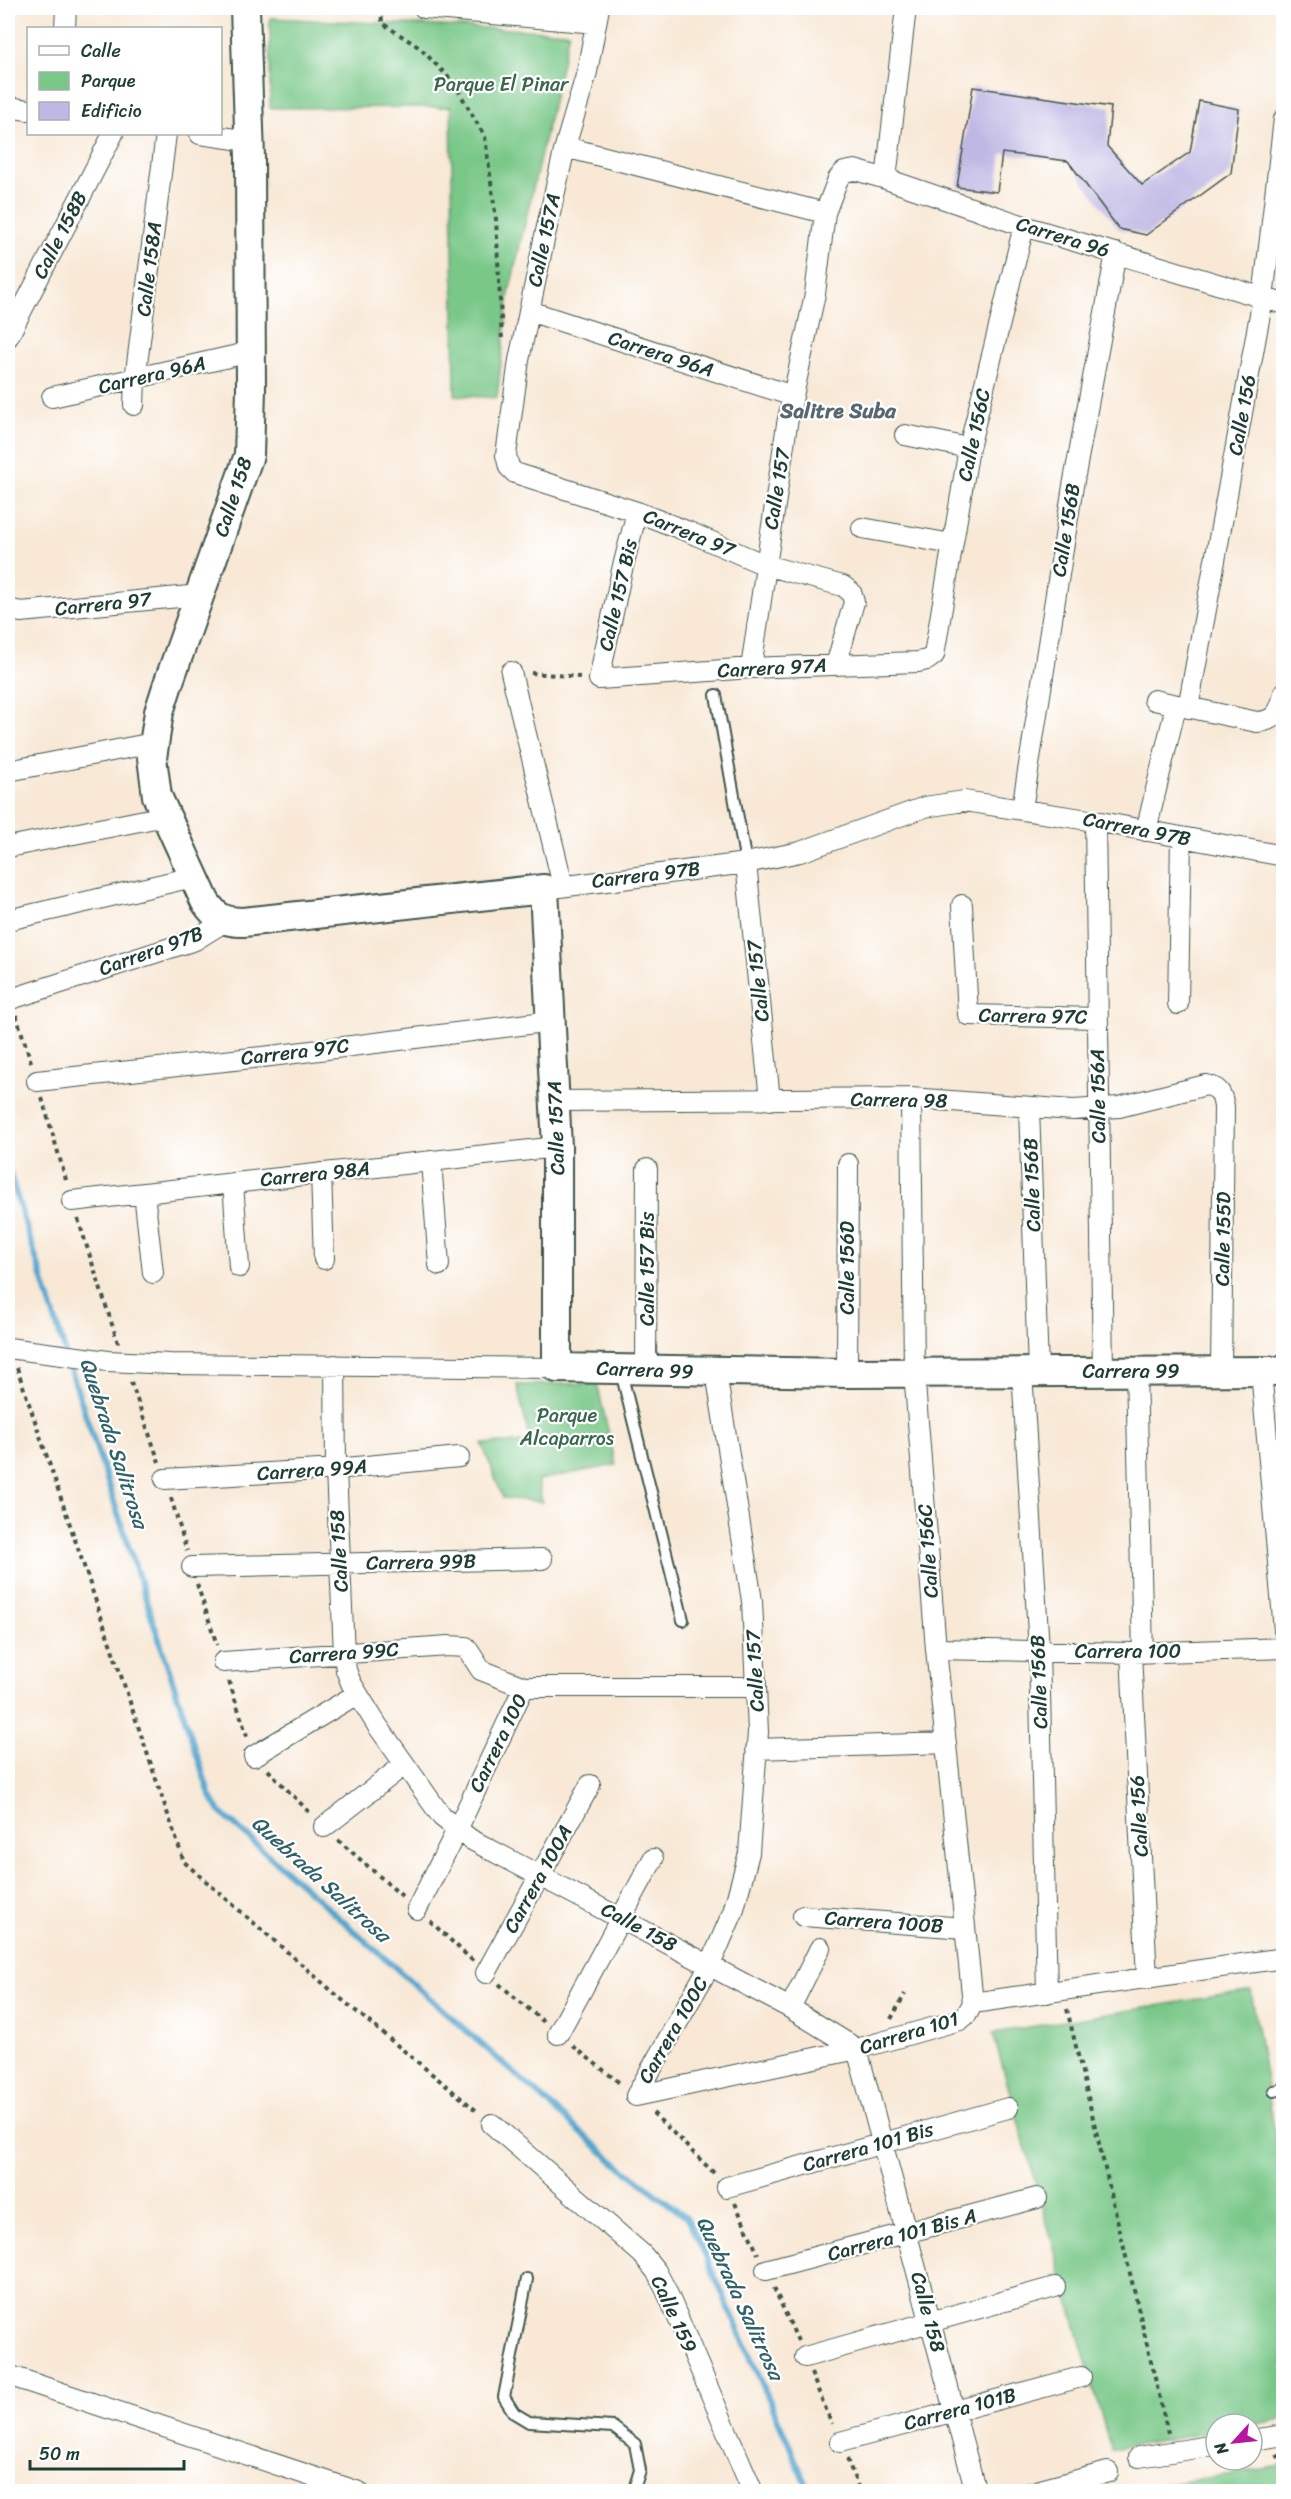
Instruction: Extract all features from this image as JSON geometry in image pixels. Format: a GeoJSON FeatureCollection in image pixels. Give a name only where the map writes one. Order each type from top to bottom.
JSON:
{"type":"FeatureCollection","features":[{"type":"Feature","properties":{"kind":"street"},"geometry":{"type":"LineString","coordinates":[[65,27],[66,8]]}},
{"type":"Feature","properties":{"kind":"street","name":"Calle 158"},"geometry":{"type":"LineString","coordinates":[[225,922],[210,910],[165,816],[157,796],[153,774],[153,743],[168,684],[249,455],[251,352],[245,8]]}},
{"type":"Feature","properties":{"kind":"street"},"geometry":{"type":"LineString","coordinates":[[424,8],[598,15]]}},
{"type":"Feature","properties":{"kind":"street"},"geometry":{"type":"LineString","coordinates":[[886,179],[906,8]]}},
{"type":"Feature","properties":{"kind":"street","name":"Calle 157A"},"geometry":{"type":"LineString","coordinates":[[515,473],[509,467],[506,455],[519,360],[565,147],[587,72],[598,15]]}},
{"type":"Feature","properties":{"kind":"street"},"geometry":{"type":"LineString","coordinates":[[8,107],[27,110]]}},
{"type":"Feature","properties":{"kind":"street","name":"Calle 156"},"geometry":{"type":"LineString","coordinates":[[1146,831],[1182,707],[1263,298],[1284,119]]}},
{"type":"Feature","properties":{"kind":"street","name":"Calle 158B"},"geometry":{"type":"LineString","coordinates":[[8,337],[112,135]]}},
{"type":"Feature","properties":{"kind":"street","name":"Calle 158A"},"geometry":{"type":"LineString","coordinates":[[134,405],[135,380],[166,135]]}},
{"type":"Feature","properties":{"kind":"street"},"geometry":{"type":"LineString","coordinates":[[207,135],[249,141]]}},
{"type":"Feature","properties":{"kind":"street"},"geometry":{"type":"LineString","coordinates":[[565,147],[825,213]]}},
{"type":"Feature","properties":{"kind":"street","name":"Carrera 96"},"geometry":{"type":"LineString","coordinates":[[844,172],[855,170],[886,179],[1024,226],[1284,304]]}},
{"type":"Feature","properties":{"kind":"street","name":"Calle 157"},"geometry":{"type":"LineString","coordinates":[[751,668],[765,565],[793,396],[815,294],[825,213],[838,179],[844,172]]}},
{"type":"Feature","properties":{"kind":"street","name":"Calle 156C"},"geometry":{"type":"LineString","coordinates":[[936,646],[969,448],[1024,226]]}},
{"type":"Feature","properties":{"kind":"street","name":"Calle 156B"},"geometry":{"type":"LineString","coordinates":[[1022,809],[1073,486],[1116,253]]}},
{"type":"Feature","properties":{"kind":"street","name":"Carrera 96A"},"geometry":{"type":"LineString","coordinates":[[529,311],[793,396]]}},
{"type":"Feature","properties":{"kind":"street","name":"Carrera 96A"},"geometry":{"type":"LineString","coordinates":[[52,397],[251,352]]}},
{"type":"Feature","properties":{"kind":"street"},"geometry":{"type":"LineString","coordinates":[[905,435],[969,448]]}},
{"type":"Feature","properties":{"kind":"street","name":"Carrera 97"},"geometry":{"type":"LineString","coordinates":[[515,473],[637,512],[765,565],[843,586],[851,592],[854,602],[836,665]]}},
{"type":"Feature","properties":{"kind":"street","name":"Calle 157 Bis"},"geometry":{"type":"LineString","coordinates":[[599,678],[637,512]]}},
{"type":"Feature","properties":{"kind":"street"},"geometry":{"type":"LineString","coordinates":[[862,528],[952,544]]}},
{"type":"Feature","properties":{"kind":"street","name":"Carrera 97"},"geometry":{"type":"LineString","coordinates":[[8,609],[21,612],[200,595]]}},
{"type":"Feature","properties":{"kind":"street","name":"Carrera 97A"},"geometry":{"type":"LineString","coordinates":[[599,678],[751,668],[918,662],[934,655],[936,646]]}},
{"type":"Feature","properties":{"kind":"street","name":"Calle 157A"},"geometry":{"type":"LineString","coordinates":[[511,672],[554,887],[552,1021],[557,1147],[557,1368]]}},
{"type":"Feature","properties":{"kind":"street"},"geometry":{"type":"LineString","coordinates":[[1154,700],[1257,723],[1269,722],[1277,715],[1284,693]]}},
{"type":"Feature","properties":{"kind":"street"},"geometry":{"type":"LineString","coordinates":[[8,771],[153,743]]}},
{"type":"Feature","properties":{"kind":"street","name":"Carrera 97B"},"geometry":{"type":"LineString","coordinates":[[11,999],[195,940],[225,922],[243,922],[554,887],[746,862],[800,852],[925,807],[964,801],[1095,821],[1284,856]]}},
{"type":"Feature","properties":{"kind":"street"},"geometry":{"type":"LineString","coordinates":[[8,847],[165,816]]}},
{"type":"Feature","properties":{"kind":"street","name":"Calle 156A"},"geometry":{"type":"LineString","coordinates":[[1095,821],[1103,1371]]}},
{"type":"Feature","properties":{"kind":"street"},"geometry":{"type":"LineString","coordinates":[[1178,1004],[1181,837]]}},
{"type":"Feature","properties":{"kind":"street","name":"Calle 157"},"geometry":{"type":"LineString","coordinates":[[746,862],[770,1100]]}},
{"type":"Feature","properties":{"kind":"street"},"geometry":{"type":"LineString","coordinates":[[8,920],[193,877]]}},
{"type":"Feature","properties":{"kind":"street","name":"Carrera 97C"},"geometry":{"type":"LineString","coordinates":[[962,905],[968,1015],[1097,1018]]}},
{"type":"Feature","properties":{"kind":"street","name":"Carrera 97C"},"geometry":{"type":"LineString","coordinates":[[37,1081],[552,1021]]}},
{"type":"Feature","properties":{"kind":"street","name":"Carrera 98"},"geometry":{"type":"LineString","coordinates":[[555,1101],[911,1098],[1072,1110],[1136,1103],[1206,1085],[1215,1087],[1222,1095],[1224,1107]]}},
{"type":"Feature","properties":{"kind":"street","name":"Calle 156C"},"geometry":{"type":"LineString","coordinates":[[911,1098],[914,1371],[936,1649],[973,2003]]}},
{"type":"Feature","properties":{"kind":"street","name":"Calle 156B"},"geometry":{"type":"LineString","coordinates":[[1029,1107],[1030,1371],[1039,1650],[1055,1992]]}},
{"type":"Feature","properties":{"kind":"street","name":"Calle 155D"},"geometry":{"type":"LineString","coordinates":[[1221,1371],[1224,1107]]}},
{"type":"Feature","properties":{"kind":"street","name":"Carrera 98A"},"geometry":{"type":"LineString","coordinates":[[72,1201],[557,1147]]}},
{"type":"Feature","properties":{"kind":"street"},"geometry":{"type":"LineString","coordinates":[[431,1161],[438,1265]]}},
{"type":"Feature","properties":{"kind":"street","name":"Calle 156D"},"geometry":{"type":"LineString","coordinates":[[847,1373],[848,1164]]}},
{"type":"Feature","properties":{"kind":"street","name":"Calle 157 Bis"},"geometry":{"type":"LineString","coordinates":[[634,1369],[647,1169]]}},
{"type":"Feature","properties":{"kind":"street"},"geometry":{"type":"LineString","coordinates":[[321,1173],[324,1259]]}},
{"type":"Feature","properties":{"kind":"street"},"geometry":{"type":"LineString","coordinates":[[233,1183],[239,1267]]}},
{"type":"Feature","properties":{"kind":"street"},"geometry":{"type":"LineString","coordinates":[[144,1193],[153,1273]]}},
{"type":"Feature","properties":{"kind":"street","name":"Carrera 99"},"geometry":{"type":"LineString","coordinates":[[9,1349],[108,1361],[170,1364],[847,1373],[1272,1371]]}},
{"type":"Feature","properties":{"kind":"street","name":"Calle 158"},"geometry":{"type":"LineString","coordinates":[[335,1365],[336,1469],[344,1653],[346,1670],[357,1694],[404,1766],[442,1817],[457,1830],[789,2008],[857,2049],[976,2492]]}},
{"type":"Feature","properties":{"kind":"street","name":"Calle 156"},"geometry":{"type":"LineString","coordinates":[[1136,1371],[1137,1653],[1147,1980]]}},
{"type":"Feature","properties":{"kind":"street"},"geometry":{"type":"LineString","coordinates":[[1272,1371],[1284,1630]]}},
{"type":"Feature","properties":{"kind":"street","name":"Calle 157"},"geometry":{"type":"LineString","coordinates":[[710,1965],[734,1912],[749,1853],[756,1749],[752,1602],[716,1372]]}},
{"type":"Feature","properties":{"kind":"street","name":"Carrera 99A"},"geometry":{"type":"LineString","coordinates":[[165,1479],[336,1469],[459,1457]]}},
{"type":"Feature","properties":{"kind":"street","name":"Carrera 99B"},"geometry":{"type":"LineString","coordinates":[[192,1567],[542,1559]]}},
{"type":"Feature","properties":{"kind":"street"},"geometry":{"type":"LineString","coordinates":[[1284,1642],[1284,1656]]}},
{"type":"Feature","properties":{"kind":"street","name":"Carrera 99C"},"geometry":{"type":"LineString","coordinates":[[223,1662],[448,1646],[466,1647],[481,1670],[524,1687]]}},
{"type":"Feature","properties":{"kind":"street","name":"Carrera 100"},"geometry":{"type":"LineString","coordinates":[[936,1649],[1137,1653],[1283,1648]]}},
{"type":"Feature","properties":{"kind":"street","name":"Carrera 100"},"geometry":{"type":"LineString","coordinates":[[417,1909],[524,1687],[756,1687]]}},
{"type":"Feature","properties":{"kind":"street"},"geometry":{"type":"LineString","coordinates":[[254,1756],[357,1694]]}},
{"type":"Feature","properties":{"kind":"street"},"geometry":{"type":"LineString","coordinates":[[756,1749],[946,1743]]}},
{"type":"Feature","properties":{"kind":"street"},"geometry":{"type":"LineString","coordinates":[[324,1827],[404,1766]]}},
{"type":"Feature","properties":{"kind":"street","name":"Carrera 100A"},"geometry":{"type":"LineString","coordinates":[[486,1973],[590,1785]]}},
{"type":"Feature","properties":{"kind":"street"},"geometry":{"type":"LineString","coordinates":[[558,2034],[653,1860]]}},
{"type":"Feature","properties":{"kind":"street","name":"Carrera 100B"},"geometry":{"type":"LineString","coordinates":[[803,1916],[965,1928]]}},
{"type":"Feature","properties":{"kind":"street"},"geometry":{"type":"LineString","coordinates":[[789,2008],[820,1948]]}},
{"type":"Feature","properties":{"kind":"street","name":"Carrera 101"},"geometry":{"type":"LineString","coordinates":[[636,2096],[857,2049],[960,2020],[968,2014],[973,2003],[1147,1980],[1284,1958]]}},
{"type":"Feature","properties":{"kind":"street","name":"Carrera 100C"},"geometry":{"type":"LineString","coordinates":[[636,2096],[710,1965]]}},
{"type":"Feature","properties":{"kind":"street","name":"Carrera 101 Bis"},"geometry":{"type":"LineString","coordinates":[[727,2187],[1008,2108]]}},
{"type":"Feature","properties":{"kind":"street","name":"Calle 159"},"geometry":{"type":"LineString","coordinates":[[492,2124],[642,2254],[656,2271],[753,2492]]}},
{"type":"Feature","properties":{"kind":"street","name":"Carrera 101 Bis A"},"geometry":{"type":"LineString","coordinates":[[766,2270],[1037,2198]]}},
{"type":"Feature","properties":{"kind":"street"},"geometry":{"type":"LineString","coordinates":[[805,2357],[931,2324],[1055,2287]]}},
{"type":"Feature","properties":{"kind":"street"},"geometry":{"type":"LineString","coordinates":[[8,2375],[359,2492]]}},
{"type":"Feature","properties":{"kind":"street","name":"Carrera 101B"},"geometry":{"type":"LineString","coordinates":[[840,2442],[1081,2377]]}},
{"type":"Feature","properties":{"kind":"street"},"geometry":{"type":"LineString","coordinates":[[1264,2438],[1284,2435]]}},
{"type":"Feature","properties":{"kind":"street"},"geometry":{"type":"LineString","coordinates":[[1139,2457],[1204,2447]]}},
{"type":"Feature","properties":{"kind":"street"},"geometry":{"type":"LineString","coordinates":[[1033,2492],[1108,2472]]}},
{"type":"Feature","properties":{"kind":"lane"},"geometry":{"type":"LineString","coordinates":[[716,695],[746,862]]}},
{"type":"Feature","properties":{"kind":"lane"},"geometry":{"type":"LineString","coordinates":[[634,1369],[683,1620]]}},
{"type":"Feature","properties":{"kind":"lane"},"geometry":{"type":"LineString","coordinates":[[527,2279],[504,2397],[514,2414],[529,2422],[613,2427],[634,2444],[640,2470],[633,2492]]}},
{"type":"Feature","properties":{"kind":"path"},"geometry":{"type":"LineString","coordinates":[[381,8],[382,23],[420,48],[454,82],[485,137],[496,219],[502,356],[519,360]]}},
{"type":"Feature","properties":{"kind":"path"},"geometry":{"type":"LineString","coordinates":[[511,672],[599,678]]}},
{"type":"Feature","properties":{"kind":"path"},"geometry":{"type":"LineString","coordinates":[[9,1349],[184,1862],[340,1998],[492,2124]]}},
{"type":"Feature","properties":{"kind":"path"},"geometry":{"type":"LineString","coordinates":[[1055,1992],[1173,2452]]}},
{"type":"Feature","properties":{"kind":"green space","name":"Parque El Pinar"},"geometry":{"type":"Polygon","coordinates":[[[270,18],[569,32],[509,293],[497,398],[455,395],[451,107],[270,108],[270,18]]]}},
{"type":"Feature","properties":{"kind":"green space","name":"Parque Alcaparros"},"geometry":{"type":"Polygon","coordinates":[[[597,1383],[616,1465],[538,1480],[542,1502],[503,1498],[482,1444],[530,1442],[517,1385],[597,1383]]]}},
{"type":"Feature","properties":{"kind":"green space"},"geometry":{"type":"Polygon","coordinates":[[[1251,1990],[1283,2183],[1283,2419],[1264,2423],[1264,2412],[1204,2412],[1204,2433],[1111,2450],[993,2033],[1251,1990]]]}},
{"type":"Feature","properties":{"kind":"green space"},"geometry":{"type":"Polygon","coordinates":[[[1283,2466],[1283,2491],[1123,2491],[1245,2472],[1264,2472],[1264,2469],[1283,2466]]]}},
{"type":"Feature","properties":{"kind":"building"},"geometry":{"type":"Polygon","coordinates":[[[973,87],[1111,107],[1107,146],[1142,185],[1190,152],[1199,101],[1239,109],[1231,173],[1146,235],[1119,229],[1068,161],[1002,153],[997,192],[957,187],[973,87]]]}},
{"type":"Feature","properties":{"kind":"waterway","name":"Quebrada Salitrosa"},"geometry":{"type":"LineString","coordinates":[[8,1168],[65,1351]]}},
{"type":"Feature","properties":{"kind":"waterway","name":"Quebrada Salitrosa"},"geometry":{"type":"LineString","coordinates":[[68,1361],[210,1795],[220,1812],[612,2160],[686,2217],[700,2243],[810,2492]]}},
{"type":"Feature","properties":{"kind":"district","name":"Salitre Suba"},"geometry":{"type":"Point","coordinates":[838,411]}}]}
